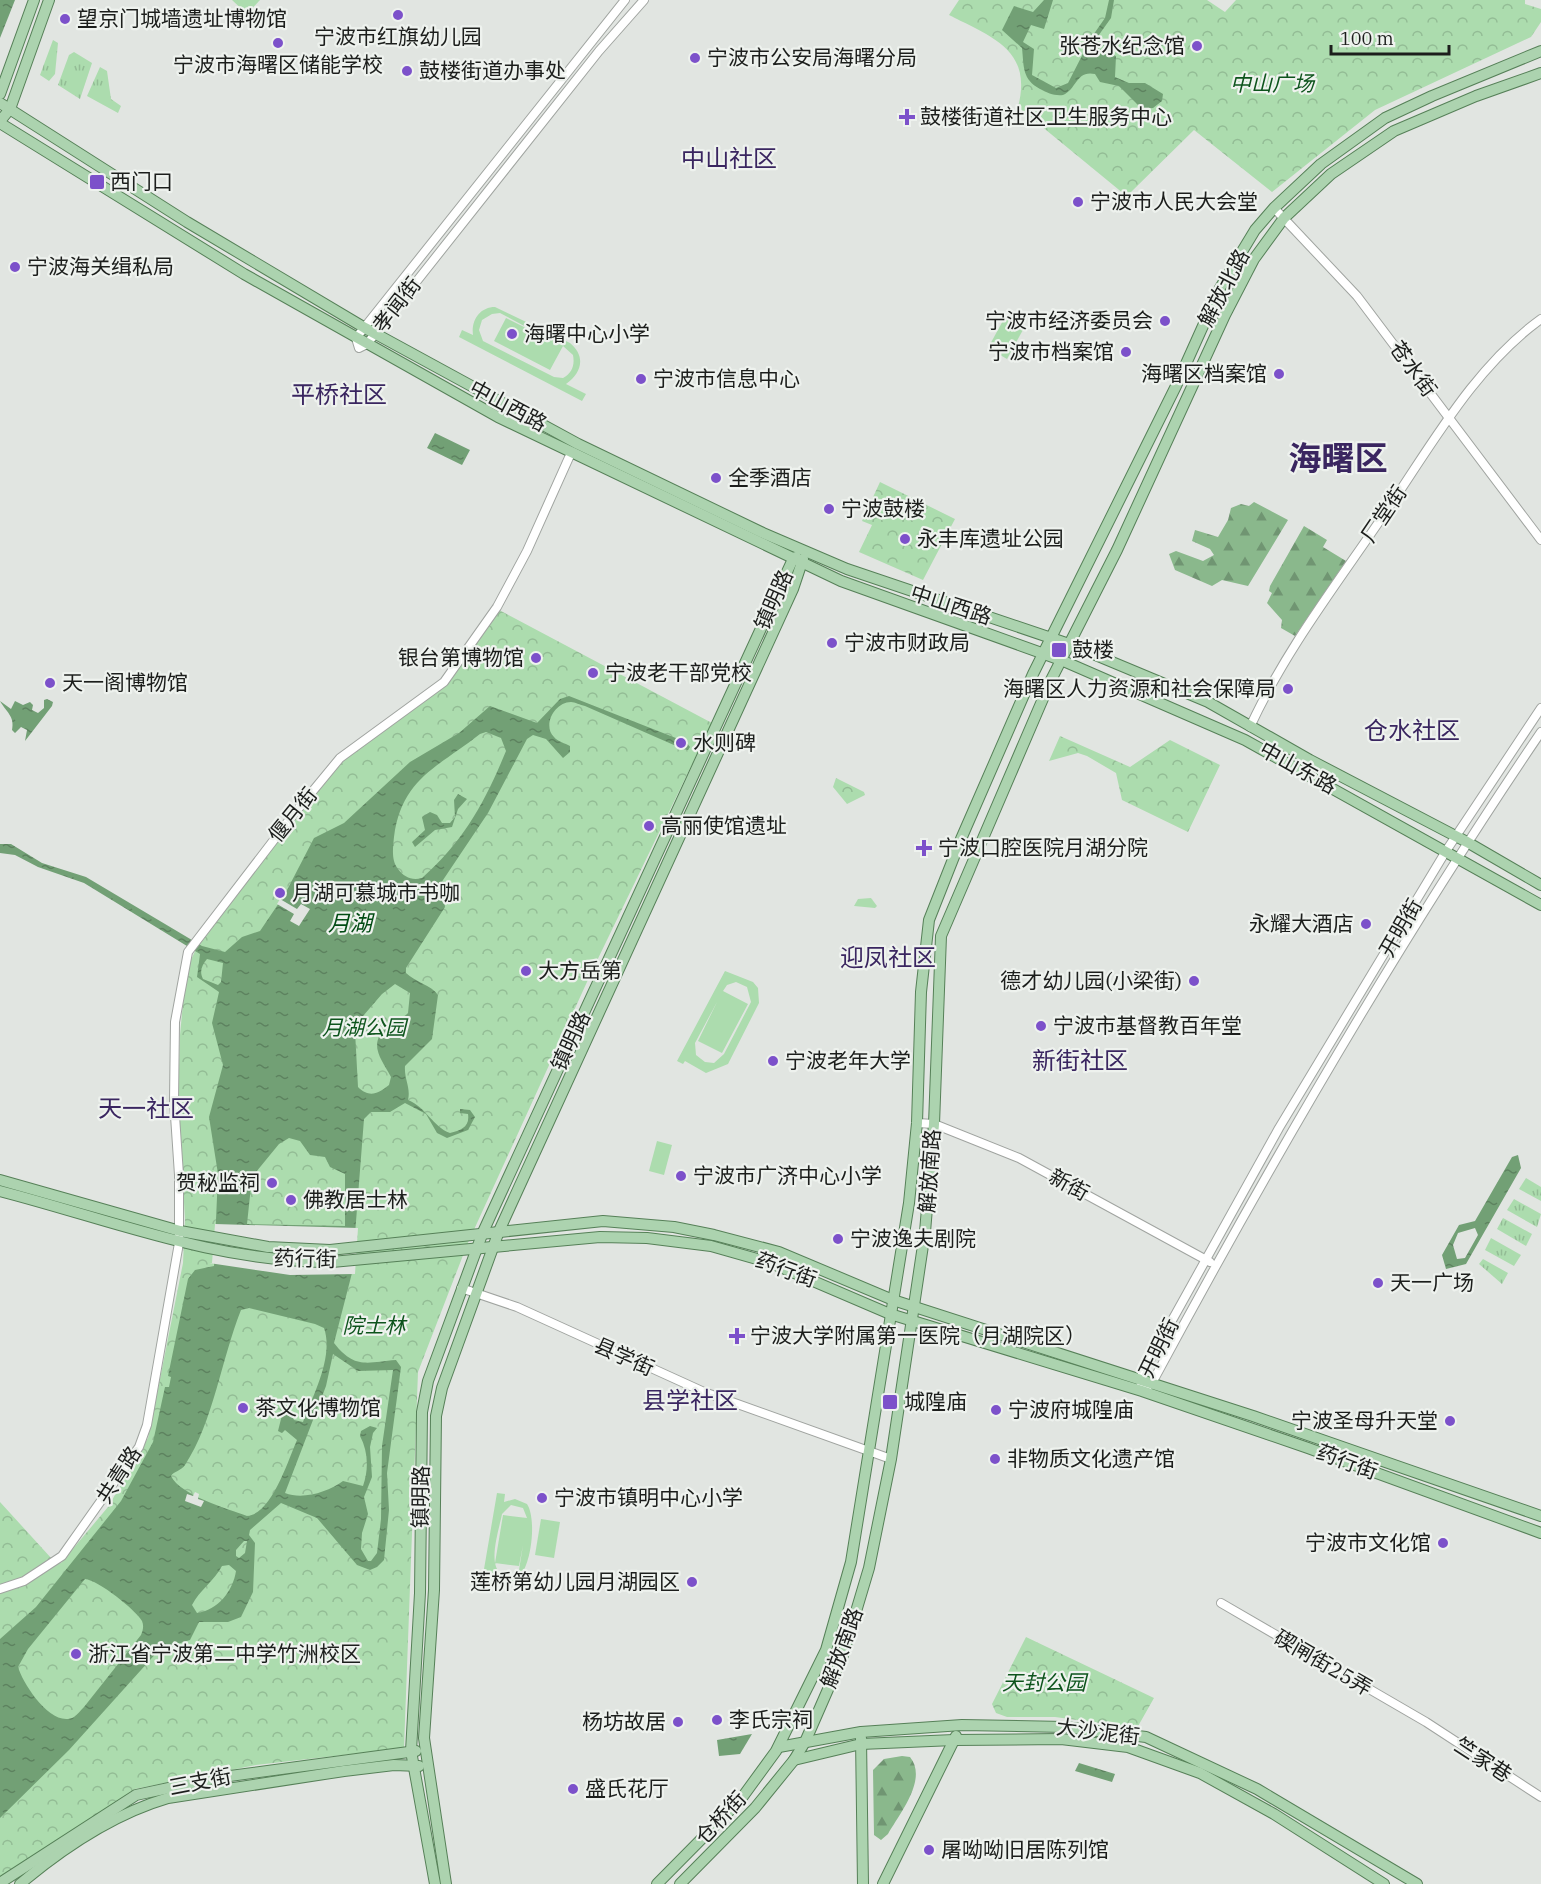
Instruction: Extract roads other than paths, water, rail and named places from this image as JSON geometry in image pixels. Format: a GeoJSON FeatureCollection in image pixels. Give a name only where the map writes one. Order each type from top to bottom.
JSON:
{"type":"FeatureCollection","features":[{"type":"Feature","properties":{"kind":"main road"},"geometry":{"type":"LineString","coordinates":[[0,94],[34,0]]}},
{"type":"Feature","properties":{"kind":"main road"},"geometry":{"type":"LineString","coordinates":[[0,122],[10,109],[49,0]]}},
{"type":"Feature","properties":{"kind":"main road","name":"解放北路"},"geometry":{"type":"LineString","coordinates":[[1043,653],[1176,386],[1220,288],[1248,240],[1274,208],[1321,164],[1385,118],[1541,51]]}},
{"type":"Feature","properties":{"kind":"main road","name":"解放北路"},"geometry":{"type":"LineString","coordinates":[[1061,660],[1117,550],[1254,259],[1284,218],[1331,174],[1394,131],[1476,96],[1541,73]]}},
{"type":"Feature","properties":{"kind":"main road","name":"中山西路"},"geometry":{"type":"LineString","coordinates":[[0,103],[187,222],[370,331],[578,444],[804,551],[930,599],[1051,638]]}},
{"type":"Feature","properties":{"kind":"main road","name":"中山西路"},"geometry":{"type":"LineString","coordinates":[[0,122],[244,274],[366,344],[571,453],[798,562],[884,597],[1043,653]]}},
{"type":"Feature","properties":{"kind":"main road","name":"镇明路"},"geometry":{"type":"LineString","coordinates":[[435,1884],[411,1751],[420,1593],[422,1412],[428,1381],[483,1232],[804,551]]}},
{"type":"Feature","properties":{"kind":"main road","name":"镇明路"},"geometry":{"type":"LineString","coordinates":[[446,1884],[424,1738],[434,1590],[435,1416],[442,1388],[499,1231],[798,562]]}},
{"type":"Feature","properties":{"kind":"main road","name":"中山东路"},"geometry":{"type":"LineString","coordinates":[[1051,638],[1208,702],[1250,727],[1462,839],[1541,885]]}},
{"type":"Feature","properties":{"kind":"main road","name":"中山东路"},"geometry":{"type":"LineString","coordinates":[[1043,653],[1157,700],[1271,753],[1541,905]]}},
{"type":"Feature","properties":{"kind":"main road","name":"解放南路"},"geometry":{"type":"LineString","coordinates":[[779,1747],[826,1650],[851,1562],[871,1452],[890,1314],[909,1203],[917,1123],[921,992],[929,920],[961,839],[1043,653]]}},
{"type":"Feature","properties":{"kind":"main road","name":"解放南路"},"geometry":{"type":"LineString","coordinates":[[794,1760],[805,1742],[843,1655],[869,1568],[891,1459],[925,1232],[934,1124],[941,936],[1061,660]]}},
{"type":"Feature","properties":{"kind":"main road","name":"药行街"},"geometry":{"type":"LineString","coordinates":[[0,1180],[180,1231],[268,1247],[330,1250],[603,1221],[674,1227],[779,1252],[913,1307],[1140,1378],[1541,1516]]}},
{"type":"Feature","properties":{"kind":"main road","name":"药行街"},"geometry":{"type":"LineString","coordinates":[[0,1191],[179,1243],[289,1261],[332,1262],[609,1237],[647,1238],[711,1246],[771,1263],[890,1314],[1142,1391],[1308,1448],[1541,1533]]}},
{"type":"Feature","properties":{"kind":"main road"},"geometry":{"type":"LineString","coordinates":[[883,1884],[962,1725]]}},
{"type":"Feature","properties":{"kind":"main road","name":"大沙泥街"},"geometry":{"type":"LineString","coordinates":[[779,1747],[861,1732],[962,1725],[1065,1727],[1146,1737],[1257,1789],[1417,1884]]}},
{"type":"Feature","properties":{"kind":"main road"},"geometry":{"type":"LineString","coordinates":[[861,1732],[863,1884]]}},
{"type":"Feature","properties":{"kind":"main road","name":"大沙泥街"},"geometry":{"type":"LineString","coordinates":[[794,1760],[861,1744],[954,1740],[1061,1739],[1128,1747],[1164,1758],[1200,1773],[1274,1814],[1384,1884]]}},
{"type":"Feature","properties":{"kind":"main road","name":"仓桥街"},"geometry":{"type":"LineString","coordinates":[[657,1884],[741,1799],[779,1747]]}},
{"type":"Feature","properties":{"kind":"main road","name":"三支街"},"geometry":{"type":"LineString","coordinates":[[0,1883],[136,1795],[215,1778],[426,1750]]}},
{"type":"Feature","properties":{"kind":"main road","name":"仓桥街"},"geometry":{"type":"LineString","coordinates":[[681,1884],[755,1808],[794,1760]]}},
{"type":"Feature","properties":{"kind":"main road","name":"三支街"},"geometry":{"type":"LineString","coordinates":[[20,1884],[41,1866],[118,1815],[140,1806],[168,1798],[344,1771],[428,1766]]}},
{"type":"Feature","properties":{"kind":"street","name":"孝闻街"},"geometry":{"type":"LineString","coordinates":[[366,344],[370,331],[625,0]]}},
{"type":"Feature","properties":{"kind":"street","name":"孝闻街"},"geometry":{"type":"LineString","coordinates":[[356,338],[370,331],[598,51],[644,0]]}},
{"type":"Feature","properties":{"kind":"street","name":"苍水街"},"geometry":{"type":"LineString","coordinates":[[1274,208],[1364,305],[1541,540]]}},
{"type":"Feature","properties":{"kind":"street","name":"厂堂街"},"geometry":{"type":"LineString","coordinates":[[1250,727],[1288,654],[1449,420],[1497,358],[1519,335],[1541,319]]}},
{"type":"Feature","properties":{"kind":"street","name":"偃月街"},"geometry":{"type":"LineString","coordinates":[[179,1243],[174,1101],[175,1022],[188,952],[196,938],[340,758],[444,682],[497,607],[526,551],[571,453]]}},
{"type":"Feature","properties":{"kind":"street","name":"开明街"},"geometry":{"type":"LineString","coordinates":[[1541,708],[1462,839],[1457,857],[1215,1265],[1152,1383],[1142,1391],[1140,1378],[1280,1128],[1446,851],[1462,839],[1541,732]]}},
{"type":"Feature","properties":{"kind":"street","name":"新街"},"geometry":{"type":"LineString","coordinates":[[917,1123],[934,1124],[1019,1158],[1215,1265]]}},
{"type":"Feature","properties":{"kind":"street","name":"共青路"},"geometry":{"type":"LineString","coordinates":[[0,1589],[24,1581],[62,1556],[139,1448],[147,1425],[179,1243]]}},
{"type":"Feature","properties":{"kind":"street","name":"县学街"},"geometry":{"type":"LineString","coordinates":[[461,1288],[517,1307],[704,1392],[891,1459]]}},
{"type":"Feature","properties":{"kind":"street","name":"碶闸街25弄"},"geometry":{"type":"LineString","coordinates":[[1221,1603],[1426,1722]]}},
{"type":"Feature","properties":{"kind":"street","name":"竺家巷"},"geometry":{"type":"LineString","coordinates":[[1426,1722],[1541,1797]]}},
{"type":"Feature","properties":{"kind":"water"},"geometry":{"type":"Polygon","coordinates":[[[0,0],[15,0],[0,38],[0,0]]]}},
{"type":"Feature","properties":{"kind":"water"},"geometry":{"type":"Polygon","coordinates":[[[1044,0],[1053,0],[1044,29],[1031,25],[1023,42],[1034,49],[1032,75],[1056,88],[1068,83],[1091,38],[1105,18],[1109,0],[1114,0],[1111,18],[1096,39],[1095,47],[1116,56],[1115,77],[1129,83],[1145,83],[1163,94],[1162,101],[1153,108],[1142,109],[1119,86],[1100,82],[1095,74],[1080,77],[1063,95],[1051,94],[1034,85],[1025,72],[1022,48],[1002,30],[1014,6],[1033,12],[1044,0]]]}},
{"type":"Feature","properties":{"kind":"water"},"geometry":{"type":"Polygon","coordinates":[[[435,433],[470,450],[462,465],[427,448],[435,433]]]}},
{"type":"Feature","properties":{"kind":"water","name":"月湖"},"geometry":{"type":"Polygon","coordinates":[[[569,696],[686,742],[690,747],[688,750],[683,749],[576,703],[565,703],[560,706],[552,715],[549,726],[556,739],[570,746],[570,752],[563,758],[546,739],[533,735],[527,739],[488,813],[439,886],[436,892],[444,899],[445,907],[406,968],[406,973],[438,995],[432,1039],[405,1066],[408,1100],[420,1107],[439,1126],[450,1133],[461,1129],[468,1122],[468,1114],[460,1113],[460,1109],[470,1110],[475,1117],[468,1130],[447,1138],[437,1133],[426,1114],[405,1103],[390,1112],[371,1112],[364,1119],[352,1273],[334,1343],[355,1361],[370,1363],[396,1360],[401,1367],[387,1473],[389,1510],[384,1560],[370,1570],[357,1565],[317,1518],[281,1503],[250,1530],[249,1535],[255,1543],[253,1592],[241,1617],[228,1622],[199,1622],[190,1640],[159,1650],[69,1750],[0,1818],[0,1639],[36,1607],[121,1501],[153,1442],[165,1387],[169,1387],[171,1377],[168,1376],[188,1279],[195,1270],[214,1266],[218,1174],[209,1117],[223,1065],[212,1023],[219,992],[197,977],[200,954],[84,883],[38,867],[15,855],[0,853],[0,844],[11,844],[42,863],[86,877],[202,946],[225,952],[242,937],[260,931],[285,894],[314,838],[344,823],[410,762],[459,733],[490,706],[537,723],[560,699],[569,696]],[[486,732],[436,766],[413,787],[398,817],[394,837],[394,862],[408,878],[422,878],[450,850],[472,820],[506,751],[501,738],[486,732]],[[207,959],[201,971],[203,979],[218,985],[221,982],[223,963],[207,959]],[[395,984],[382,994],[357,1023],[355,1031],[358,1087],[366,1093],[374,1094],[389,1085],[391,1077],[380,1057],[377,1043],[379,1037],[392,1023],[408,1013],[410,993],[395,984]],[[289,1138],[279,1144],[252,1177],[247,1224],[345,1226],[345,1174],[330,1167],[325,1157],[310,1155],[300,1141],[289,1138]],[[249,1308],[241,1310],[203,1430],[185,1465],[171,1476],[176,1483],[194,1495],[247,1516],[256,1513],[264,1506],[284,1472],[297,1440],[285,1430],[282,1433],[278,1431],[283,1411],[290,1411],[294,1420],[303,1422],[321,1376],[326,1339],[324,1328],[315,1324],[249,1308]],[[333,1354],[326,1386],[285,1493],[300,1496],[315,1494],[343,1481],[363,1486],[367,1460],[360,1436],[361,1431],[370,1426],[377,1428],[373,1433],[370,1447],[372,1477],[364,1497],[368,1514],[362,1533],[361,1549],[368,1561],[371,1561],[377,1553],[381,1519],[382,1446],[393,1370],[358,1371],[333,1354]],[[244,1541],[236,1550],[236,1556],[239,1558],[245,1553],[247,1541],[244,1541]],[[229,1565],[222,1566],[192,1605],[197,1613],[218,1604],[232,1586],[236,1571],[229,1565]],[[85,1579],[28,1649],[18,1667],[32,1693],[48,1711],[65,1719],[74,1717],[141,1635],[142,1621],[116,1596],[99,1584],[85,1579]]]}},
{"type":"Feature","properties":{"kind":"water"},"geometry":{"type":"Polygon","coordinates":[[[44,700],[53,702],[52,706],[25,741],[27,730],[21,727],[15,733],[12,730],[11,718],[0,701],[11,709],[15,701],[23,705],[30,702],[33,705],[32,710],[38,713],[44,708],[44,700]]]}},
{"type":"Feature","properties":{"kind":"water"},"geometry":{"type":"Polygon","coordinates":[[[458,794],[467,799],[458,809],[452,827],[435,830],[415,847],[412,842],[425,830],[422,817],[430,812],[437,815],[442,823],[450,823],[455,817],[454,800],[458,794]]]}},
{"type":"Feature","properties":{"kind":"water"},"geometry":{"type":"Polygon","coordinates":[[[1518,1155],[1521,1168],[1466,1264],[1446,1269],[1442,1255],[1459,1225],[1475,1221],[1512,1157],[1518,1155]],[[1475,1228],[1458,1233],[1453,1245],[1457,1259],[1465,1258],[1478,1235],[1475,1228]]]}},
{"type":"Feature","properties":{"kind":"water"},"geometry":{"type":"Polygon","coordinates":[[[752,1734],[740,1754],[719,1756],[717,1740],[752,1734]]]}},
{"type":"Feature","properties":{"kind":"water"},"geometry":{"type":"Polygon","coordinates":[[[1079,1763],[1115,1774],[1112,1782],[1075,1771],[1079,1763]]]}},
{"type":"Feature","properties":{"kind":"place","name":"宁波市红旗幼儿园"},"geometry":{"type":"Point","coordinates":[398,15]}},
{"type":"Feature","properties":{"kind":"place","name":"望京门城墙遗址博物馆"},"geometry":{"type":"Point","coordinates":[65,19]}},
{"type":"Feature","properties":{"kind":"place","name":"宁波市海曙区储能学校"},"geometry":{"type":"Point","coordinates":[278,43]}},
{"type":"Feature","properties":{"kind":"place","name":"张苍水纪念馆"},"geometry":{"type":"Point","coordinates":[1197,46]}},
{"type":"Feature","properties":{"kind":"place","name":"宁波市公安局海曙分局"},"geometry":{"type":"Point","coordinates":[695,58]}},
{"type":"Feature","properties":{"kind":"place","name":"鼓楼街道办事处"},"geometry":{"type":"Point","coordinates":[407,71]}},
{"type":"Feature","properties":{"kind":"place","name":"鼓楼街道社区卫生服务中心"},"geometry":{"type":"Point","coordinates":[907,117]}},
{"type":"Feature","properties":{"kind":"place","name":"西门口"},"geometry":{"type":"Point","coordinates":[97,182]}},
{"type":"Feature","properties":{"kind":"place","name":"宁波市人民大会堂"},"geometry":{"type":"Point","coordinates":[1078,202]}},
{"type":"Feature","properties":{"kind":"place","name":"宁波海关缉私局"},"geometry":{"type":"Point","coordinates":[15,267]}},
{"type":"Feature","properties":{"kind":"place","name":"宁波市经济委员会"},"geometry":{"type":"Point","coordinates":[1165,321]}},
{"type":"Feature","properties":{"kind":"place","name":"海曙中心小学"},"geometry":{"type":"Point","coordinates":[512,334]}},
{"type":"Feature","properties":{"kind":"place","name":"宁波市档案馆"},"geometry":{"type":"Point","coordinates":[1126,352]}},
{"type":"Feature","properties":{"kind":"place","name":"海曙区档案馆"},"geometry":{"type":"Point","coordinates":[1279,374]}},
{"type":"Feature","properties":{"kind":"place","name":"宁波市信息中心"},"geometry":{"type":"Point","coordinates":[641,379]}},
{"type":"Feature","properties":{"kind":"place","name":"全季酒店"},"geometry":{"type":"Point","coordinates":[716,478]}},
{"type":"Feature","properties":{"kind":"place","name":"宁波鼓楼"},"geometry":{"type":"Point","coordinates":[829,509]}},
{"type":"Feature","properties":{"kind":"place","name":"永丰库遗址公园"},"geometry":{"type":"Point","coordinates":[905,539]}},
{"type":"Feature","properties":{"kind":"place","name":"宁波市财政局"},"geometry":{"type":"Point","coordinates":[832,643]}},
{"type":"Feature","properties":{"kind":"place","name":"鼓楼"},"geometry":{"type":"Point","coordinates":[1059,650]}},
{"type":"Feature","properties":{"kind":"place","name":"银台第博物馆"},"geometry":{"type":"Point","coordinates":[536,658]}},
{"type":"Feature","properties":{"kind":"place","name":"宁波老干部党校"},"geometry":{"type":"Point","coordinates":[593,673]}},
{"type":"Feature","properties":{"kind":"place","name":"天一阁博物馆"},"geometry":{"type":"Point","coordinates":[50,683]}},
{"type":"Feature","properties":{"kind":"place","name":"海曙区人力资源和社会保障局"},"geometry":{"type":"Point","coordinates":[1288,689]}},
{"type":"Feature","properties":{"kind":"place","name":"水则碑"},"geometry":{"type":"Point","coordinates":[681,743]}},
{"type":"Feature","properties":{"kind":"place","name":"高丽使馆遗址"},"geometry":{"type":"Point","coordinates":[649,826]}},
{"type":"Feature","properties":{"kind":"place","name":"宁波口腔医院月湖分院"},"geometry":{"type":"Point","coordinates":[924,848]}},
{"type":"Feature","properties":{"kind":"place","name":"月湖可慕城市书咖"},"geometry":{"type":"Point","coordinates":[280,893]}},
{"type":"Feature","properties":{"kind":"place","name":"永耀大酒店"},"geometry":{"type":"Point","coordinates":[1366,924]}},
{"type":"Feature","properties":{"kind":"place","name":"大方岳第"},"geometry":{"type":"Point","coordinates":[526,971]}},
{"type":"Feature","properties":{"kind":"place","name":"德才幼儿园(小梁街)"},"geometry":{"type":"Point","coordinates":[1194,981]}},
{"type":"Feature","properties":{"kind":"place","name":"宁波市基督教百年堂"},"geometry":{"type":"Point","coordinates":[1041,1026]}},
{"type":"Feature","properties":{"kind":"place","name":"宁波老年大学"},"geometry":{"type":"Point","coordinates":[773,1061]}},
{"type":"Feature","properties":{"kind":"place","name":"宁波市广济中心小学"},"geometry":{"type":"Point","coordinates":[681,1176]}},
{"type":"Feature","properties":{"kind":"place","name":"贺秘监祠"},"geometry":{"type":"Point","coordinates":[272,1183]}},
{"type":"Feature","properties":{"kind":"place","name":"佛教居士林"},"geometry":{"type":"Point","coordinates":[291,1200]}},
{"type":"Feature","properties":{"kind":"place","name":"宁波逸夫剧院"},"geometry":{"type":"Point","coordinates":[838,1239]}},
{"type":"Feature","properties":{"kind":"place","name":"天一广场"},"geometry":{"type":"Point","coordinates":[1378,1283]}},
{"type":"Feature","properties":{"kind":"place","name":"宁波大学附属第一医院（月湖院区）"},"geometry":{"type":"Point","coordinates":[737,1336]}},
{"type":"Feature","properties":{"kind":"place","name":"城隍庙"},"geometry":{"type":"Point","coordinates":[890,1402]}},
{"type":"Feature","properties":{"kind":"place","name":"茶文化博物馆"},"geometry":{"type":"Point","coordinates":[243,1408]}},
{"type":"Feature","properties":{"kind":"place","name":"宁波府城隍庙"},"geometry":{"type":"Point","coordinates":[996,1410]}},
{"type":"Feature","properties":{"kind":"place","name":"宁波圣母升天堂"},"geometry":{"type":"Point","coordinates":[1450,1421]}},
{"type":"Feature","properties":{"kind":"place","name":"非物质文化遗产馆"},"geometry":{"type":"Point","coordinates":[995,1459]}},
{"type":"Feature","properties":{"kind":"place","name":"宁波市镇明中心小学"},"geometry":{"type":"Point","coordinates":[542,1498]}},
{"type":"Feature","properties":{"kind":"place","name":"宁波市文化馆"},"geometry":{"type":"Point","coordinates":[1443,1543]}},
{"type":"Feature","properties":{"kind":"place","name":"莲桥第幼儿园月湖园区"},"geometry":{"type":"Point","coordinates":[692,1582]}},
{"type":"Feature","properties":{"kind":"place","name":"浙江省宁波第二中学竹洲校区"},"geometry":{"type":"Point","coordinates":[76,1654]}},
{"type":"Feature","properties":{"kind":"place","name":"李氏宗祠"},"geometry":{"type":"Point","coordinates":[717,1720]}},
{"type":"Feature","properties":{"kind":"place","name":"杨坊故居"},"geometry":{"type":"Point","coordinates":[678,1722]}},
{"type":"Feature","properties":{"kind":"place","name":"盛氏花厅"},"geometry":{"type":"Point","coordinates":[573,1789]}},
{"type":"Feature","properties":{"kind":"place","name":"屠呦呦旧居陈列馆"},"geometry":{"type":"Point","coordinates":[929,1850]}},
{"type":"Feature","properties":{"kind":"district","name":"中山社区"},"geometry":{"type":"Point","coordinates":[729,159]}},
{"type":"Feature","properties":{"kind":"district","name":"平桥社区"},"geometry":{"type":"Point","coordinates":[339,395]}},
{"type":"Feature","properties":{"kind":"district","name":"海曙区"},"geometry":{"type":"Point","coordinates":[1338,458]}},
{"type":"Feature","properties":{"kind":"district","name":"仓水社区"},"geometry":{"type":"Point","coordinates":[1412,731]}},
{"type":"Feature","properties":{"kind":"district","name":"迎凤社区"},"geometry":{"type":"Point","coordinates":[888,958]}},
{"type":"Feature","properties":{"kind":"district","name":"新街社区"},"geometry":{"type":"Point","coordinates":[1080,1061]}},
{"type":"Feature","properties":{"kind":"district","name":"天一社区"},"geometry":{"type":"Point","coordinates":[146,1109]}},
{"type":"Feature","properties":{"kind":"district","name":"县学社区"},"geometry":{"type":"Point","coordinates":[690,1401]}},
{"type":"Feature","properties":{"kind":"park label","name":"中山广场"},"geometry":{"type":"Point","coordinates":[1272,84]}},
{"type":"Feature","properties":{"kind":"park label","name":"月湖公园"},"geometry":{"type":"Point","coordinates":[364,1028]}},
{"type":"Feature","properties":{"kind":"park label","name":"院士林"},"geometry":{"type":"Point","coordinates":[374,1326]}},
{"type":"Feature","properties":{"kind":"park label","name":"天封公园"},"geometry":{"type":"Point","coordinates":[1044,1683]}}]}
